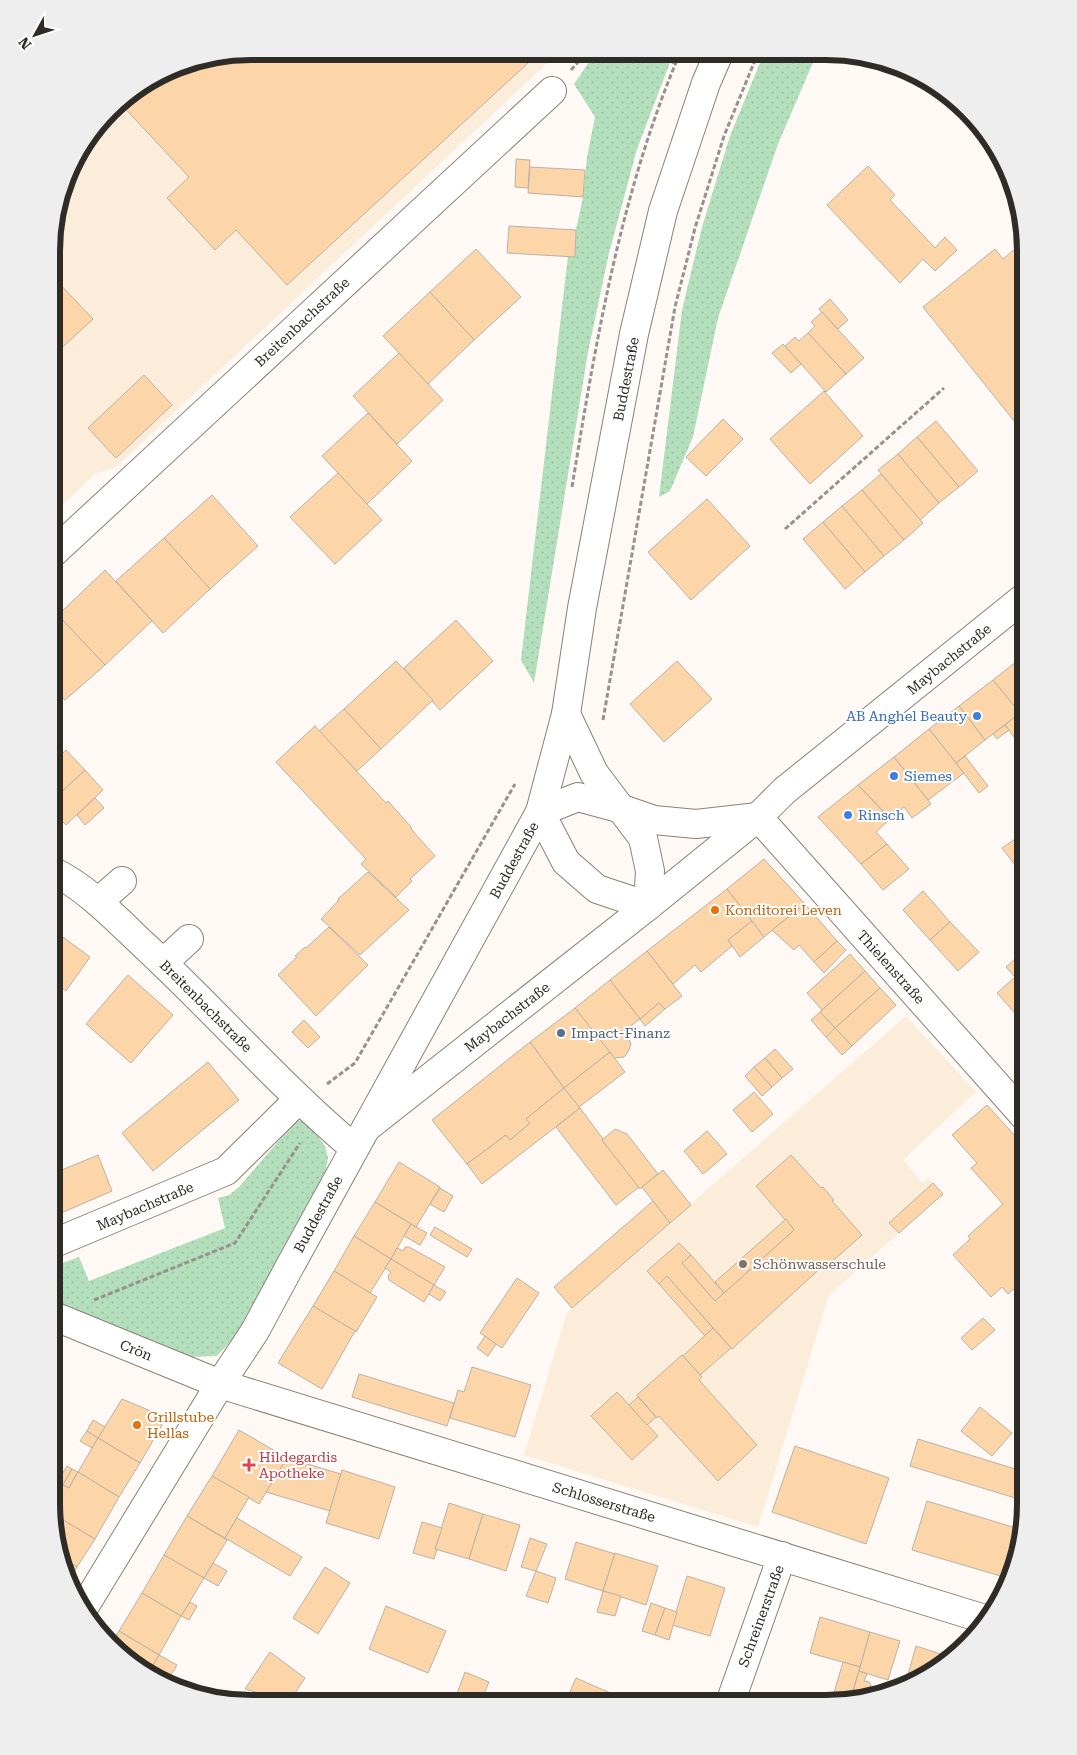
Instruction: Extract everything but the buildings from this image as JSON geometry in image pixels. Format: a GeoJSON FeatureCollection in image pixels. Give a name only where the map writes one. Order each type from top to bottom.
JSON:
{"type":"FeatureCollection","features":[{"type":"Feature","properties":{"kind":"street","name":"Buddestraße"},"geometry":{"type":"LineString","coordinates":[[87,1602],[220,1384],[255,1331],[540,812],[566,714],[582,608],[634,334],[661,220],[706,83],[717,60]]}},
{"type":"Feature","properties":{"kind":"street","name":"Breitenbachstraße"},"geometry":{"type":"LineString","coordinates":[[60,547],[552,91]]}},
{"type":"Feature","properties":{"kind":"street","name":"Maybachstraße"},"geometry":{"type":"LineString","coordinates":[[360,1138],[758,817],[784,790],[1017,603]]}},
{"type":"Feature","properties":{"kind":"street"},"geometry":{"type":"LineString","coordinates":[[540,812],[566,862],[578,873],[597,889],[648,906],[650,871],[643,838],[594,773],[566,714]]}},
{"type":"Feature","properties":{"kind":"street","name":"Buddestraße"},"geometry":{"type":"LineString","coordinates":[[540,812],[578,797],[622,808]]}},
{"type":"Feature","properties":{"kind":"street"},"geometry":{"type":"LineString","coordinates":[[622,808],[654,820],[696,824],[758,817]]}},
{"type":"Feature","properties":{"kind":"street","name":"Thielenstraße"},"geometry":{"type":"LineString","coordinates":[[758,817],[1017,1107]]}},
{"type":"Feature","properties":{"kind":"street","name":"Breitenbachstraße"},"geometry":{"type":"LineString","coordinates":[[60,874],[98,902],[163,963],[308,1107],[360,1138]]}},
{"type":"Feature","properties":{"kind":"street"},"geometry":{"type":"LineString","coordinates":[[98,902],[122,881]]}},
{"type":"Feature","properties":{"kind":"street"},"geometry":{"type":"LineString","coordinates":[[163,963],[189,939]]}},
{"type":"Feature","properties":{"kind":"street","name":"Maybachstraße"},"geometry":{"type":"LineString","coordinates":[[60,1241],[226,1171],[308,1107]]}},
{"type":"Feature","properties":{"kind":"street","name":"Crön"},"geometry":{"type":"LineString","coordinates":[[60,1318],[220,1384]]}},
{"type":"Feature","properties":{"kind":"street","name":"Schlosserstraße"},"geometry":{"type":"LineString","coordinates":[[220,1384],[979,1617]]}},
{"type":"Feature","properties":{"kind":"street","name":"Schreinerstraße"},"geometry":{"type":"LineString","coordinates":[[733,1695],[782,1556]]}},
{"type":"Feature","properties":{"kind":"path"},"geometry":{"type":"LineString","coordinates":[[663,60],[676,63]]}},
{"type":"Feature","properties":{"kind":"path"},"geometry":{"type":"LineString","coordinates":[[572,490],[594,355],[615,254],[644,150],[677,60]]}},
{"type":"Feature","properties":{"kind":"path"},"geometry":{"type":"LineString","coordinates":[[602,724],[675,307],[695,228],[724,136],[755,60]]}},
{"type":"Feature","properties":{"kind":"path"},"geometry":{"type":"LineString","coordinates":[[786,530],[944,388]]}},
{"type":"Feature","properties":{"kind":"path"},"geometry":{"type":"LineString","coordinates":[[88,1302],[235,1243],[308,1107],[322,1088],[355,1062],[518,778]]}},
{"type":"Feature","properties":{"kind":"shaded area"},"geometry":{"type":"Polygon","coordinates":[[[239,60],[550,60],[116,467],[95,474],[60,507],[60,239],[70,190],[80,167],[92,145],[107,125],[125,107],[145,92],[190,70],[239,60]]]}},
{"type":"Feature","properties":{"kind":"shaded area","name":"Schönwasserschule"},"geometry":{"type":"Polygon","coordinates":[[[906,1016],[976,1092],[903,1160],[922,1183],[929,1178],[933,1183],[889,1223],[899,1233],[829,1295],[758,1527],[524,1455],[567,1312],[906,1016]]]}},
{"type":"Feature","properties":{"kind":"green space"},"geometry":{"type":"Polygon","coordinates":[[[590,60],[671,60],[637,149],[609,253],[588,352],[534,683],[521,660],[568,256],[575,256],[576,230],[595,117],[574,84],[590,60]]]}},
{"type":"Feature","properties":{"kind":"green space"},"geometry":{"type":"Polygon","coordinates":[[[761,60],[814,60],[778,144],[718,318],[693,437],[670,491],[659,497],[682,310],[702,227],[730,136],[761,60]]]}},
{"type":"Feature","properties":{"kind":"green space"},"geometry":{"type":"Polygon","coordinates":[[[304,1118],[325,1146],[328,1158],[323,1188],[233,1339],[217,1356],[190,1357],[60,1310],[60,1264],[79,1257],[89,1281],[225,1228],[218,1198],[229,1195],[239,1187],[293,1124],[304,1118]]]}},
{"type":"Feature","properties":{"kind":"place","name":"AB Anghel Beauty"},"geometry":{"type":"Point","coordinates":[977,716]}},
{"type":"Feature","properties":{"kind":"place","name":"Siemes"},"geometry":{"type":"Point","coordinates":[894,776]}},
{"type":"Feature","properties":{"kind":"place","name":"Rinsch"},"geometry":{"type":"Point","coordinates":[848,815]}},
{"type":"Feature","properties":{"kind":"place","name":"Konditorei Leven"},"geometry":{"type":"Point","coordinates":[715,910]}},
{"type":"Feature","properties":{"kind":"place","name":"Impact-Finanz"},"geometry":{"type":"Point","coordinates":[561,1033]}},
{"type":"Feature","properties":{"kind":"place","name":"Schönwasserschule"},"geometry":{"type":"Point","coordinates":[743,1264]}},
{"type":"Feature","properties":{"kind":"place","name":"Grillstube Hellas"},"geometry":{"type":"Point","coordinates":[137,1425]}},
{"type":"Feature","properties":{"kind":"place","name":"Hildegardis Apotheke"},"geometry":{"type":"Point","coordinates":[249,1465]}}]}
